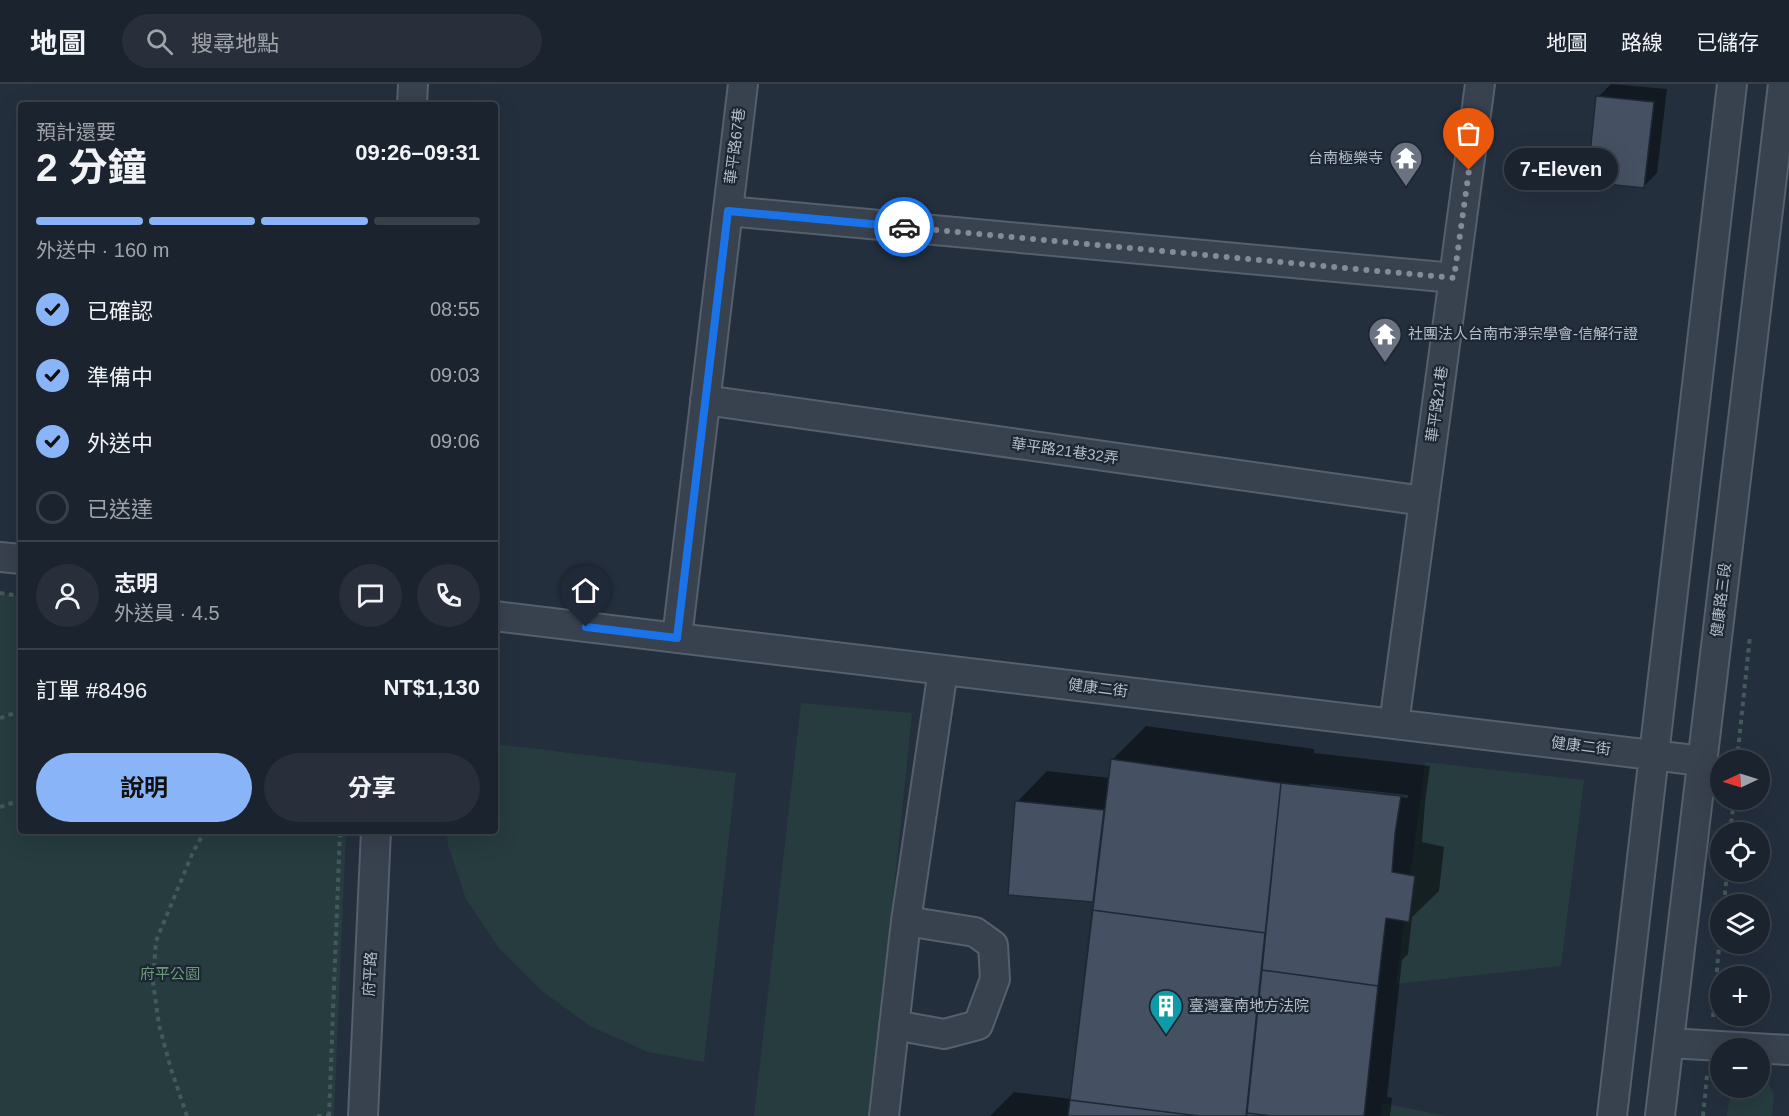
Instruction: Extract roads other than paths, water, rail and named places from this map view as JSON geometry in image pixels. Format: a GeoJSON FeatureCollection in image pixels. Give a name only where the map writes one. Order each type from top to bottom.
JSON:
{"type":"FeatureCollection","features":[{"type":"Feature","properties":{"kind":"street"},"geometry":{"type":"LineString","coordinates":[[412,102],[414,84]]}},
{"type":"Feature","properties":{"kind":"street","name":"華平路67巷"},"geometry":{"type":"LineString","coordinates":[[677,638],[743,84]]}},
{"type":"Feature","properties":{"kind":"street","name":"華平路21巷"},"geometry":{"type":"LineString","coordinates":[[1394,724],[1480,84]]}},
{"type":"Feature","properties":{"kind":"street"},"geometry":{"type":"LineString","coordinates":[[1612,1116],[1732,84]]}},
{"type":"Feature","properties":{"kind":"street","name":"健康路三段"},"geometry":{"type":"LineString","coordinates":[[1660,1116],[1783,84]]}},
{"type":"Feature","properties":{"kind":"street"},"geometry":{"type":"LineString","coordinates":[[728,211],[1454,278]]}},
{"type":"Feature","properties":{"kind":"street","name":"華平路21巷32弄"},"geometry":{"type":"LineString","coordinates":[[705,400],[1424,501]]}},
{"type":"Feature","properties":{"kind":"street"},"geometry":{"type":"LineString","coordinates":[[0,557],[18,560]]}},
{"type":"Feature","properties":{"kind":"street","name":"健康二街"},"geometry":{"type":"LineString","coordinates":[[498,616],[1702,761]]}},
{"type":"Feature","properties":{"kind":"street"},"geometry":{"type":"LineString","coordinates":[[884,1116],[906,921],[943,670]]}},
{"type":"Feature","properties":{"kind":"street","name":"府平路"},"geometry":{"type":"LineString","coordinates":[[363,1116],[376,834]]}},
{"type":"Feature","properties":{"kind":"street"},"geometry":{"type":"LineString","coordinates":[[894,1026],[944,1034],[978,1025],[995,979],[993,945],[975,932],[906,921]]}},
{"type":"Feature","properties":{"kind":"street"},"geometry":{"type":"LineString","coordinates":[[1669,1043],[1789,1050]]}},
{"type":"Feature","properties":{"kind":"place","name":"7-Eleven"},"geometry":{"type":"Point","coordinates":[1469,170]}},
{"type":"Feature","properties":{"kind":"place","name":"台南極樂寺"},"geometry":{"type":"Point","coordinates":[1406,187]}},
{"type":"Feature","properties":{"kind":"place","name":"社團法人台南市淨宗學會-信解行證"},"geometry":{"type":"Point","coordinates":[1385,363]}},
{"type":"Feature","properties":{"kind":"place","name":"臺灣臺南地方法院"},"geometry":{"type":"Point","coordinates":[1166,1035]}},
{"type":"Feature","properties":{"kind":"park label","name":"府平公園"},"geometry":{"type":"Point","coordinates":[170,974]}}]}
